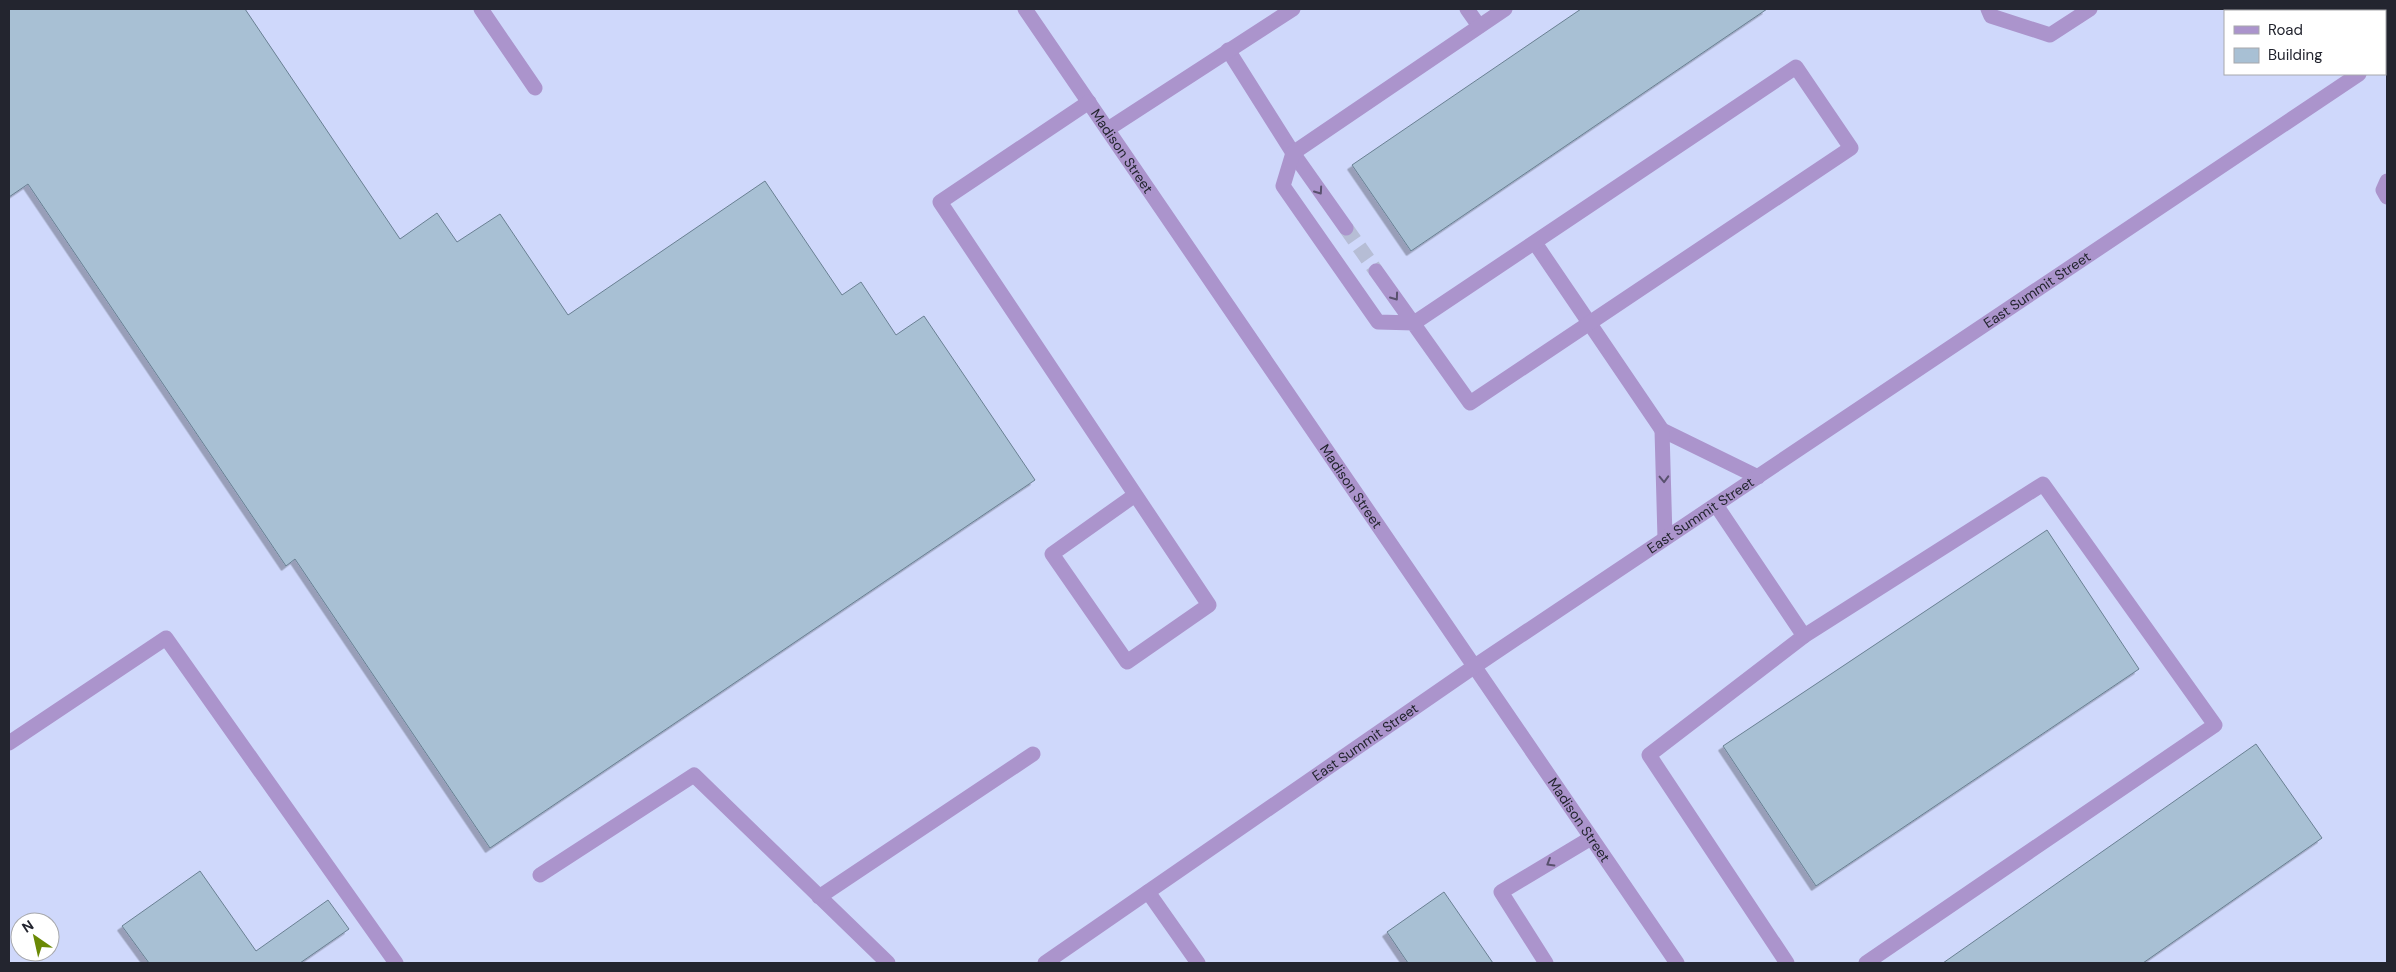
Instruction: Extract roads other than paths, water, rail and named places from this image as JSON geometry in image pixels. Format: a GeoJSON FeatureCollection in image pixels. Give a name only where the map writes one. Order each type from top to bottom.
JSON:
{"type":"FeatureCollection","features":[{"type":"Feature","properties":{"kind":"street"},"geometry":{"type":"LineString","coordinates":[[481,9],[535,88]]}},
{"type":"Feature","properties":{"kind":"street","name":"Madison Street"},"geometry":{"type":"LineString","coordinates":[[1025,9],[1677,963]]}},
{"type":"Feature","properties":{"kind":"street"},"geometry":{"type":"LineString","coordinates":[[1108,129],[1293,9]]}},
{"type":"Feature","properties":{"kind":"street"},"geometry":{"type":"LineString","coordinates":[[1467,9],[1479,26]]}},
{"type":"Feature","properties":{"kind":"street"},"geometry":{"type":"LineString","coordinates":[[1376,271],[1414,323],[1470,403],[1591,324],[1851,148],[1796,67],[1414,323],[1378,322],[1283,186],[1292,153],[1505,9]]}},
{"type":"Feature","properties":{"kind":"street"},"geometry":{"type":"LineString","coordinates":[[1988,9],[1992,16],[2050,35],[2090,9]]}},
{"type":"Feature","properties":{"kind":"street"},"geometry":{"type":"LineString","coordinates":[[1228,50],[1292,153],[1346,228]]}},
{"type":"Feature","properties":{"kind":"street","name":"East Summit Street"},"geometry":{"type":"LineString","coordinates":[[1045,963],[1475,666],[2359,75]]}},
{"type":"Feature","properties":{"kind":"street"},"geometry":{"type":"LineString","coordinates":[[1089,102],[940,202],[1209,606],[1127,662],[1052,554],[1135,495]]}},
{"type":"Feature","properties":{"kind":"street"},"geometry":{"type":"LineString","coordinates":[[2387,181],[2383,190],[2387,197]]}},
{"type":"Feature","properties":{"kind":"street"},"geometry":{"type":"LineString","coordinates":[[1535,243],[1662,430],[1758,477]]}},
{"type":"Feature","properties":{"kind":"street"},"geometry":{"type":"LineString","coordinates":[[1662,430],[1666,538]]}},
{"type":"Feature","properties":{"kind":"street"},"geometry":{"type":"LineString","coordinates":[[1787,963],[1649,755],[1804,636],[2043,484],[2215,725],[1866,963]]}},
{"type":"Feature","properties":{"kind":"street"},"geometry":{"type":"LineString","coordinates":[[1716,505],[1804,636]]}},
{"type":"Feature","properties":{"kind":"street"},"geometry":{"type":"LineString","coordinates":[[9,743],[166,638],[396,963]]}},
{"type":"Feature","properties":{"kind":"street"},"geometry":{"type":"LineString","coordinates":[[819,898],[1033,754]]}},
{"type":"Feature","properties":{"kind":"street"},"geometry":{"type":"LineString","coordinates":[[540,875],[694,775],[888,963]]}},
{"type":"Feature","properties":{"kind":"street"},"geometry":{"type":"LineString","coordinates":[[1546,963],[1501,892],[1592,838]]}},
{"type":"Feature","properties":{"kind":"street"},"geometry":{"type":"LineString","coordinates":[[1148,892],[1198,963]]}},
{"type":"Feature","properties":{"kind":"tunnel"},"geometry":{"type":"LineString","coordinates":[[1346,228],[1376,271]]}}]}
